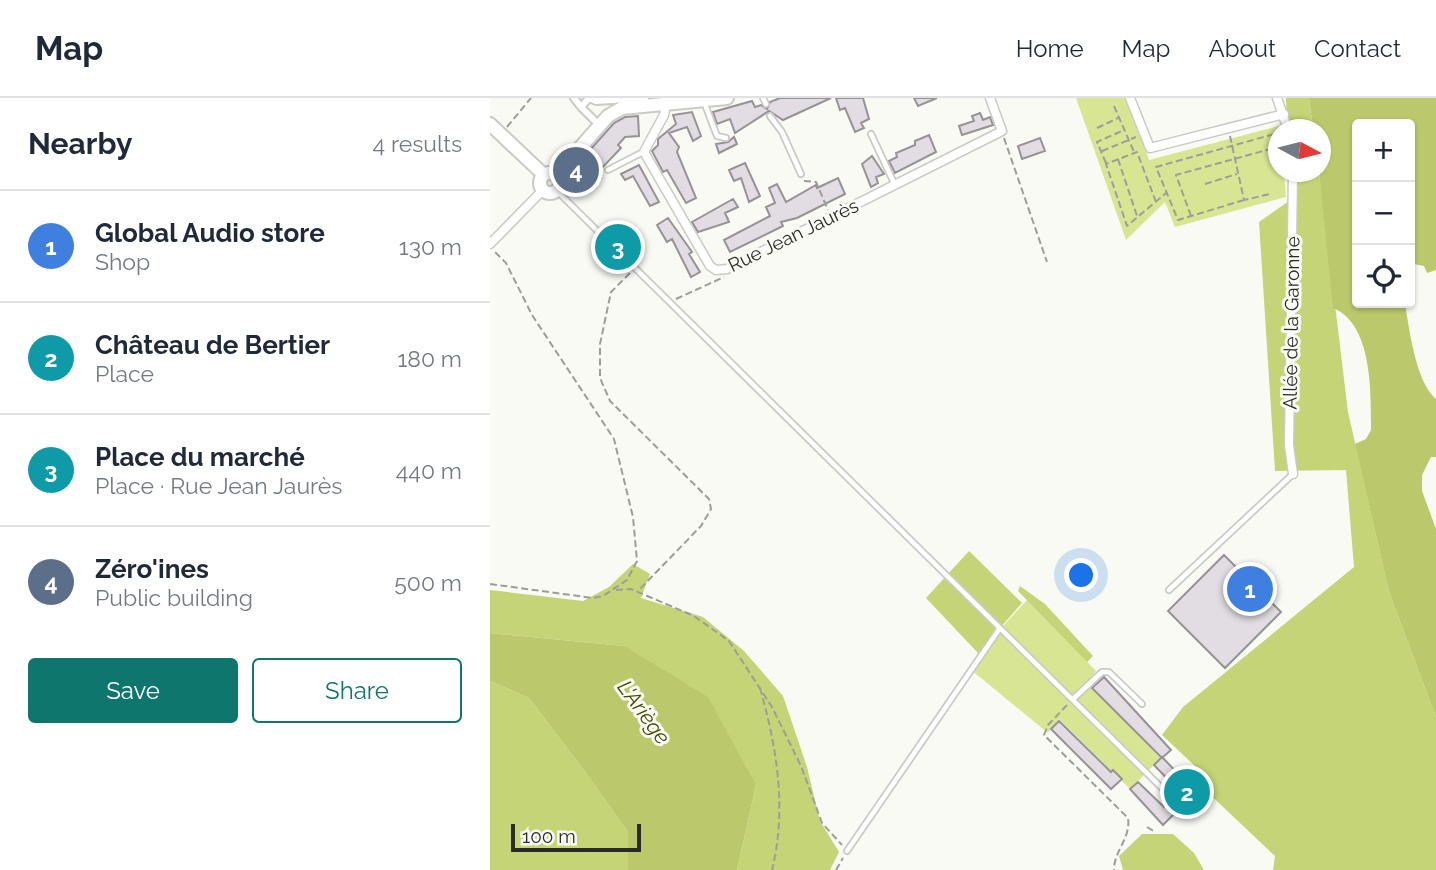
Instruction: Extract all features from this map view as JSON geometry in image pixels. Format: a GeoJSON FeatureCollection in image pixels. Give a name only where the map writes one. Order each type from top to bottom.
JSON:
{"type":"FeatureCollection","features":[{"type":"Feature","properties":{"kind":"main road"},"geometry":{"type":"LineString","coordinates":[[550,190],[540,182],[599,125],[622,108],[727,98]]}},
{"type":"Feature","properties":{"kind":"main road"},"geometry":{"type":"LineString","coordinates":[[490,124],[550,175]]}},
{"type":"Feature","properties":{"kind":"street"},"geometry":{"type":"LineString","coordinates":[[574,98],[599,125]]}},
{"type":"Feature","properties":{"kind":"street"},"geometry":{"type":"LineString","coordinates":[[580,107],[589,98],[596,101],[645,98]]}},
{"type":"Feature","properties":{"kind":"street"},"geometry":{"type":"LineString","coordinates":[[990,98],[1002,131]]}},
{"type":"Feature","properties":{"kind":"street"},"geometry":{"type":"LineString","coordinates":[[1130,98],[1150,148],[1284,114]]}},
{"type":"Feature","properties":{"kind":"street"},"geometry":{"type":"LineString","coordinates":[[1278,98],[1285,119]]}},
{"type":"Feature","properties":{"kind":"street"},"geometry":{"type":"LineString","coordinates":[[644,152],[667,102]]}},
{"type":"Feature","properties":{"kind":"street","name":"Rue Jean Jaurès"},"geometry":{"type":"LineString","coordinates":[[644,152],[710,266],[716,270],[727,270],[1002,131]]}},
{"type":"Feature","properties":{"kind":"street","name":"Allée de la Garonne"},"geometry":{"type":"LineString","coordinates":[[1293,182],[1289,445],[1293,474]]}},
{"type":"Feature","properties":{"kind":"street"},"geometry":{"type":"LineString","coordinates":[[490,246],[550,190]]}},
{"type":"Feature","properties":{"kind":"lane"},"geometry":{"type":"LineString","coordinates":[[703,102],[717,136],[726,138]]}},
{"type":"Feature","properties":{"kind":"lane"},"geometry":{"type":"LineString","coordinates":[[770,116],[782,132],[800,174]]}},
{"type":"Feature","properties":{"kind":"lane"},"geometry":{"type":"LineString","coordinates":[[871,134],[895,185]]}},
{"type":"Feature","properties":{"kind":"lane"},"geometry":{"type":"LineString","coordinates":[[608,170],[644,152]]}},
{"type":"Feature","properties":{"kind":"lane"},"geometry":{"type":"LineString","coordinates":[[550,190],[671,302],[1168,794]]}},
{"type":"Feature","properties":{"kind":"lane"},"geometry":{"type":"LineString","coordinates":[[1169,590],[1293,474]]}},
{"type":"Feature","properties":{"kind":"lane"},"geometry":{"type":"LineString","coordinates":[[848,851],[1000,628]]}},
{"type":"Feature","properties":{"kind":"lane"},"geometry":{"type":"LineString","coordinates":[[1073,699],[1102,672],[1109,672],[1142,705]]}},
{"type":"Feature","properties":{"kind":"path"},"geometry":{"type":"LineString","coordinates":[[501,133],[531,98]]}},
{"type":"Feature","properties":{"kind":"path"},"geometry":{"type":"LineString","coordinates":[[1114,106],[1134,153]]}},
{"type":"Feature","properties":{"kind":"path"},"geometry":{"type":"LineString","coordinates":[[1097,128],[1119,118]]}},
{"type":"Feature","properties":{"kind":"path"},"geometry":{"type":"LineString","coordinates":[[1228,128],[1244,200]]}},
{"type":"Feature","properties":{"kind":"path"},"geometry":{"type":"LineString","coordinates":[[1124,130],[1097,142],[1127,226],[1167,193]]}},
{"type":"Feature","properties":{"kind":"path"},"geometry":{"type":"LineString","coordinates":[[1002,131],[1047,262]]}},
{"type":"Feature","properties":{"kind":"path"},"geometry":{"type":"LineString","coordinates":[[1101,152],[1137,136]]}},
{"type":"Feature","properties":{"kind":"path"},"geometry":{"type":"LineString","coordinates":[[1268,136],[1156,167],[1178,220],[1270,194]]}},
{"type":"Feature","properties":{"kind":"path"},"geometry":{"type":"LineString","coordinates":[[1191,216],[1176,175],[1268,150]]}},
{"type":"Feature","properties":{"kind":"path"},"geometry":{"type":"LineString","coordinates":[[1106,164],[1137,152],[1156,202]]}},
{"type":"Feature","properties":{"kind":"path"},"geometry":{"type":"LineString","coordinates":[[1118,159],[1138,217]]}},
{"type":"Feature","properties":{"kind":"path"},"geometry":{"type":"LineString","coordinates":[[800,174],[805,184],[816,182],[831,217]]}},
{"type":"Feature","properties":{"kind":"path"},"geometry":{"type":"LineString","coordinates":[[1205,184],[1238,174]]}},
{"type":"Feature","properties":{"kind":"path"},"geometry":{"type":"LineString","coordinates":[[490,246],[506,263],[538,326],[614,439],[638,547],[635,570],[615,590],[593,598],[490,584]]}},
{"type":"Feature","properties":{"kind":"path"},"geometry":{"type":"LineString","coordinates":[[636,268],[611,292],[600,344],[600,378],[610,401],[709,499],[711,509],[702,526],[637,592]]}},
{"type":"Feature","properties":{"kind":"path"},"geometry":{"type":"LineString","coordinates":[[671,302],[724,278],[727,270]]}},
{"type":"Feature","properties":{"kind":"path"},"geometry":{"type":"LineString","coordinates":[[615,590],[637,592],[694,617],[729,641],[759,684],[801,766],[822,823],[848,851],[836,870]]}},
{"type":"Feature","properties":{"kind":"path"},"geometry":{"type":"LineString","coordinates":[[759,684],[772,730],[780,789],[772,870]]}},
{"type":"Feature","properties":{"kind":"path"},"geometry":{"type":"LineString","coordinates":[[1073,699],[1048,725],[1044,735],[1128,818],[1129,834],[1114,859],[1114,870]]}},
{"type":"Feature","properties":{"kind":"path"},"geometry":{"type":"LineString","coordinates":[[1147,827],[1155,832]]}},
{"type":"Feature","properties":{"kind":"shaded area"},"geometry":{"type":"Polygon","coordinates":[[[1076,98],[1128,98],[1149,160],[1268,129],[1268,182],[1285,182],[1286,197],[1175,227],[1165,202],[1126,240],[1076,98]]]}},
{"type":"Feature","properties":{"kind":"shaded area"},"geometry":{"type":"Polygon","coordinates":[[[1286,98],[1309,98],[1312,119],[1287,119],[1286,98]]]}},
{"type":"Feature","properties":{"kind":"shaded area"},"geometry":{"type":"Polygon","coordinates":[[[1288,182],[1320,182],[1348,412],[1389,592],[1436,717],[1436,870],[1273,870],[1275,856],[1202,787],[1197,768],[1162,735],[1183,707],[1354,567],[1346,470],[1275,471],[1259,222],[1289,201],[1288,182]]]}},
{"type":"Feature","properties":{"kind":"shaded area"},"geometry":{"type":"Polygon","coordinates":[[[969,551],[1022,603],[978,653],[926,598],[969,551]]]}},
{"type":"Feature","properties":{"kind":"shaded area"},"geometry":{"type":"Polygon","coordinates":[[[633,564],[650,574],[641,598],[703,617],[744,651],[783,696],[807,767],[820,821],[839,852],[830,870],[737,870],[756,785],[624,646],[490,633],[490,590],[583,601],[609,587],[633,564]]]}},
{"type":"Feature","properties":{"kind":"shaded area"},"geometry":{"type":"Polygon","coordinates":[[[1020,586],[1045,604],[1093,656],[1087,662],[1018,591],[1020,586]]]}},
{"type":"Feature","properties":{"kind":"shaded area"},"geometry":{"type":"Polygon","coordinates":[[[1027,600],[1096,671],[1077,694],[1089,684],[1162,757],[1130,789],[1059,719],[1048,733],[970,669],[978,653],[1027,600]]]}},
{"type":"Feature","properties":{"kind":"shaded area"},"geometry":{"type":"Polygon","coordinates":[[[490,681],[529,698],[586,773],[628,832],[628,870],[490,870],[490,681]]]}},
{"type":"Feature","properties":{"kind":"shaded area"},"geometry":{"type":"Polygon","coordinates":[[[1142,834],[1173,834],[1194,853],[1204,870],[1123,870],[1119,856],[1142,834]]]}},
{"type":"Feature","properties":{"kind":"water"},"geometry":{"type":"Polygon","coordinates":[[[1309,98],[1436,98],[1436,270],[1427,273],[1424,266],[1415,264],[1415,119],[1352,119],[1352,308],[1406,308],[1418,368],[1423,381],[1436,399],[1436,457],[1431,457],[1422,475],[1422,491],[1436,529],[1436,717],[1389,592],[1355,444],[1366,439],[1371,430],[1370,380],[1363,344],[1356,329],[1346,316],[1333,308],[1320,182],[1331,182],[1331,119],[1312,119],[1309,98]]]}},
{"type":"Feature","properties":{"kind":"water","name":"L'Ariège"},"geometry":{"type":"Polygon","coordinates":[[[490,633],[624,646],[708,697],[756,785],[737,870],[628,870],[628,832],[586,773],[529,698],[490,681],[490,633]]]}},
{"type":"Feature","properties":{"kind":"building"},"geometry":{"type":"Polygon","coordinates":[[[780,98],[831,98],[783,120],[769,111],[735,133],[730,119],[717,124],[713,112],[752,101],[755,107],[761,105],[767,109],[770,102],[780,98]]]}},
{"type":"Feature","properties":{"kind":"building"},"geometry":{"type":"Polygon","coordinates":[[[836,98],[863,98],[869,119],[861,123],[864,128],[855,132],[845,108],[840,110],[836,98]]]}},
{"type":"Feature","properties":{"kind":"building"},"geometry":{"type":"Polygon","coordinates":[[[914,98],[937,98],[918,106],[914,98]]]}},
{"type":"Feature","properties":{"kind":"building"},"geometry":{"type":"Polygon","coordinates":[[[692,112],[701,136],[693,141],[687,127],[669,133],[679,147],[677,152],[696,198],[686,203],[667,170],[663,172],[652,151],[658,145],[658,139],[676,124],[673,115],[692,112]]]}},
{"type":"Feature","properties":{"kind":"building"},"geometry":{"type":"Polygon","coordinates":[[[980,113],[983,120],[990,117],[993,125],[962,135],[959,126],[974,121],[972,116],[980,113]]]}},
{"type":"Feature","properties":{"kind":"building"},"geometry":{"type":"Polygon","coordinates":[[[638,116],[639,136],[625,137],[618,145],[621,148],[597,173],[601,178],[589,184],[573,169],[614,123],[625,117],[638,116]]]}},
{"type":"Feature","properties":{"kind":"building"},"geometry":{"type":"Polygon","coordinates":[[[929,135],[936,152],[895,173],[889,161],[897,157],[896,153],[929,135]]]}},
{"type":"Feature","properties":{"kind":"building"},"geometry":{"type":"Polygon","coordinates":[[[734,137],[737,144],[719,153],[716,144],[728,142],[734,137]]]}},
{"type":"Feature","properties":{"kind":"building"},"geometry":{"type":"Polygon","coordinates":[[[1040,138],[1045,151],[1022,159],[1018,146],[1040,138]]]}},
{"type":"Feature","properties":{"kind":"building"},"geometry":{"type":"Polygon","coordinates":[[[872,156],[884,174],[876,177],[878,183],[871,187],[862,164],[872,156]]]}},
{"type":"Feature","properties":{"kind":"building"},"geometry":{"type":"Polygon","coordinates":[[[745,163],[760,196],[749,202],[741,178],[734,181],[729,170],[745,163]]]}},
{"type":"Feature","properties":{"kind":"building"},"geometry":{"type":"Polygon","coordinates":[[[639,165],[659,202],[650,206],[633,176],[625,180],[621,174],[639,165]]]}},
{"type":"Feature","properties":{"kind":"building"},"geometry":{"type":"Polygon","coordinates":[[[838,178],[845,194],[797,218],[781,222],[783,226],[730,252],[724,240],[770,216],[766,207],[775,203],[769,188],[777,184],[786,202],[816,185],[817,188],[838,178]]]}},
{"type":"Feature","properties":{"kind":"building"},"geometry":{"type":"Polygon","coordinates":[[[733,199],[738,207],[725,213],[729,222],[698,232],[692,222],[733,199]]]}},
{"type":"Feature","properties":{"kind":"building"},"geometry":{"type":"Polygon","coordinates":[[[668,218],[692,252],[689,254],[700,272],[691,277],[672,239],[667,242],[657,225],[668,218]]]}},
{"type":"Feature","properties":{"kind":"building"},"geometry":{"type":"Polygon","coordinates":[[[1224,555],[1281,612],[1225,668],[1168,611],[1224,555]]]}},
{"type":"Feature","properties":{"kind":"building"},"geometry":{"type":"Polygon","coordinates":[[[1104,677],[1171,750],[1162,758],[1092,688],[1104,677]]]}},
{"type":"Feature","properties":{"kind":"building"},"geometry":{"type":"Polygon","coordinates":[[[1059,721],[1111,772],[1113,770],[1122,779],[1111,789],[1051,729],[1059,721]]]}},
{"type":"Feature","properties":{"kind":"building"},"geometry":{"type":"Polygon","coordinates":[[[1162,757],[1185,781],[1190,781],[1199,789],[1163,825],[1130,789],[1138,782],[1164,807],[1179,791],[1154,765],[1162,757]]]}},
{"type":"Feature","properties":{"kind":"place","name":"Zéro'ines"},"geometry":{"type":"Point","coordinates":[576,170]}},
{"type":"Feature","properties":{"kind":"place","name":"Place du marché"},"geometry":{"type":"Point","coordinates":[618,247]}},
{"type":"Feature","properties":{"kind":"place","name":"Global Audio store"},"geometry":{"type":"Point","coordinates":[1250,589]}},
{"type":"Feature","properties":{"kind":"place","name":"Château de Bertier"},"geometry":{"type":"Point","coordinates":[1187,792]}}]}
